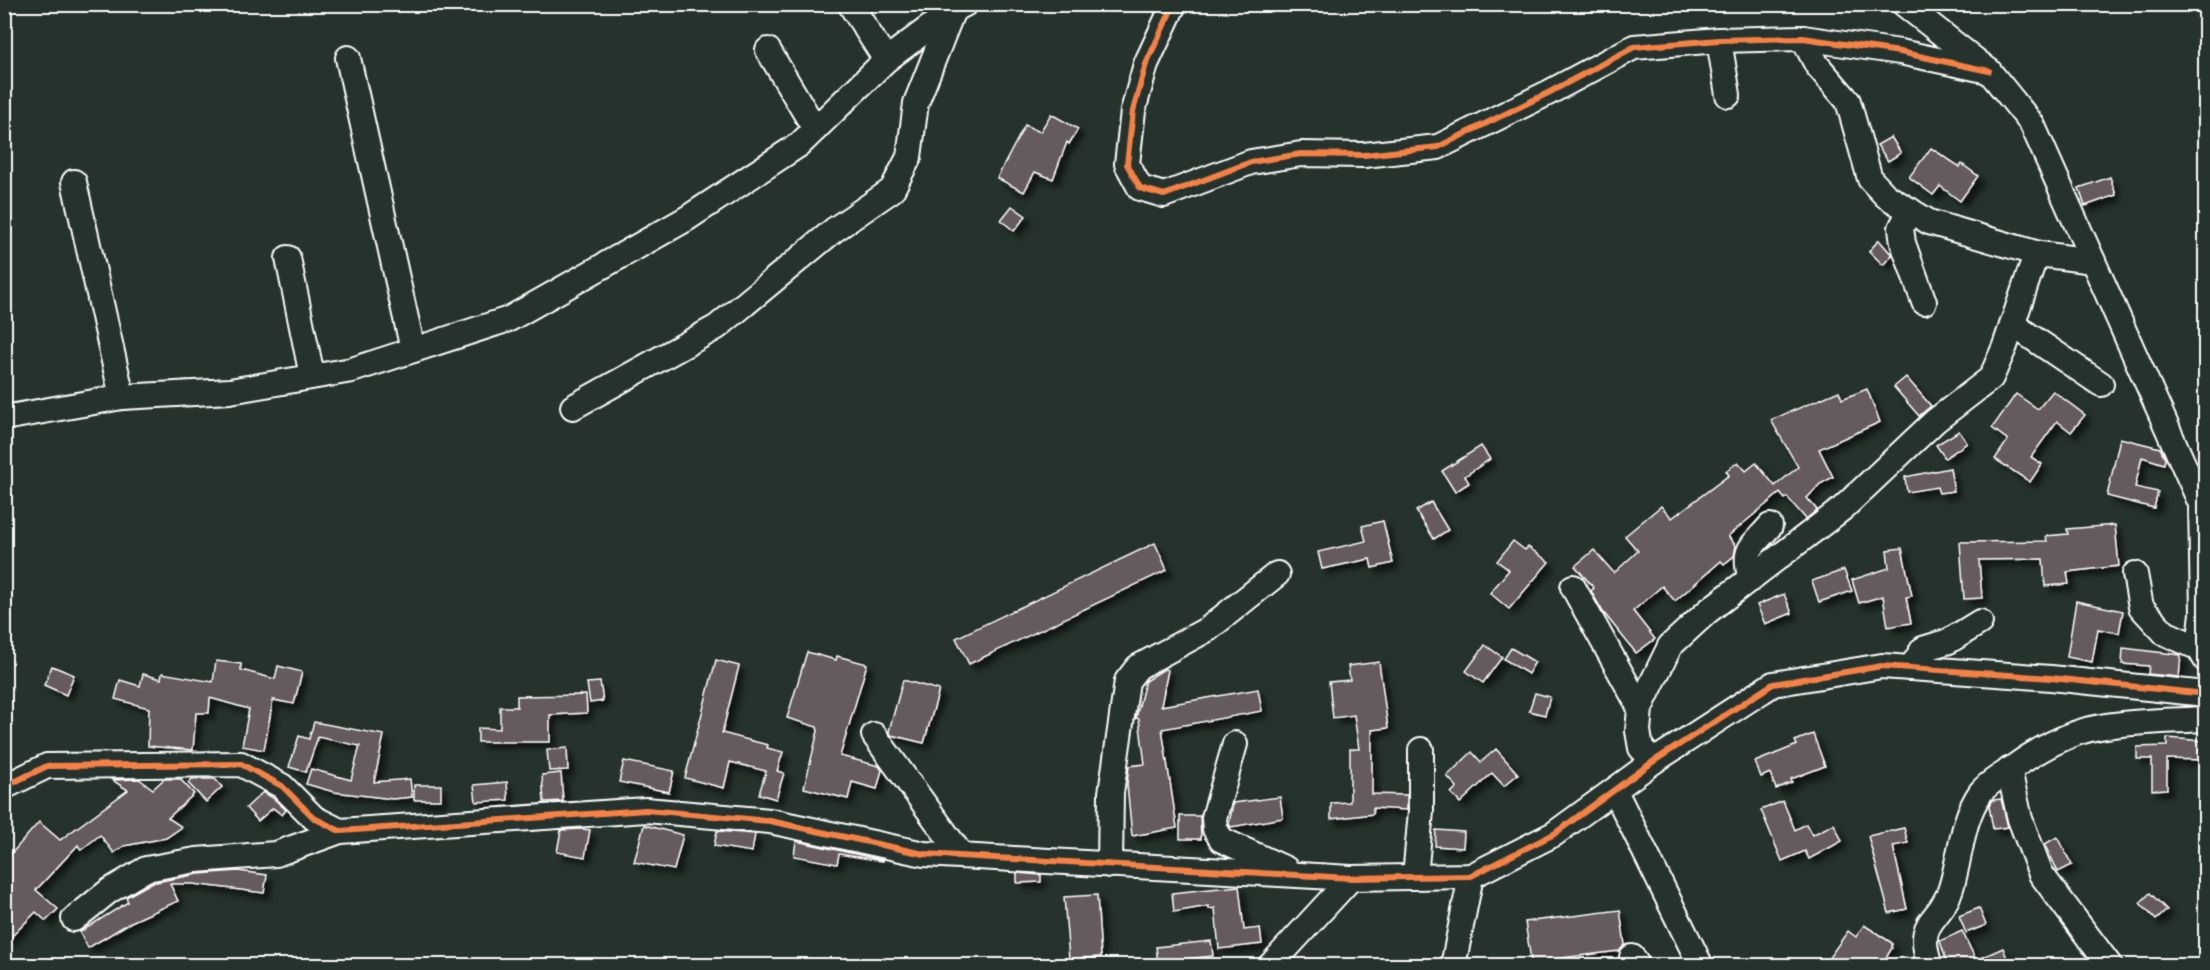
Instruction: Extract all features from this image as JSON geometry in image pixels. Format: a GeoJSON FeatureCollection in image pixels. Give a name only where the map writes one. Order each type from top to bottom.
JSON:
{"type":"FeatureCollection","features":[{"type":"Feature","properties":{"kind":"street"},"geometry":{"type":"LineString","coordinates":[[850,4],[886,60]]}},
{"type":"Feature","properties":{"kind":"street"},"geometry":{"type":"LineString","coordinates":[[1174,4],[1146,64],[1132,111],[1127,164],[1140,189],[1164,195],[1251,162],[1301,154],[1364,155],[1438,147],[1548,93],[1634,47],[1719,40],[1803,38],[1900,52],[1989,71]]}},
{"type":"Feature","properties":{"kind":"street"},"geometry":{"type":"LineString","coordinates":[[1904,4],[1989,71],[2032,124],[2201,504],[2202,654],[2166,633],[2141,607],[2135,574]]}},
{"type":"Feature","properties":{"kind":"street"},"geometry":{"type":"LineString","coordinates":[[4,418],[122,397],[230,391],[352,370],[509,319],[686,219],[800,144],[886,60],[959,7]]}},
{"type":"Feature","properties":{"kind":"street"},"geometry":{"type":"LineString","coordinates":[[573,407],[717,327],[834,230],[892,190],[909,157],[916,103],[959,7]]}},
{"type":"Feature","properties":{"kind":"street"},"geometry":{"type":"LineString","coordinates":[[1803,38],[1817,65],[1848,102],[1870,178],[1886,196],[1929,222],[2039,254],[2093,261]]}},
{"type":"Feature","properties":{"kind":"street"},"geometry":{"type":"LineString","coordinates":[[1719,40],[1728,95]]}},
{"type":"Feature","properties":{"kind":"street"},"geometry":{"type":"LineString","coordinates":[[768,50],[815,129]]}},
{"type":"Feature","properties":{"kind":"street"},"geometry":{"type":"LineString","coordinates":[[348,58],[413,350]]}},
{"type":"Feature","properties":{"kind":"street"},"geometry":{"type":"LineString","coordinates":[[74,182],[122,397]]}},
{"type":"Feature","properties":{"kind":"street"},"geometry":{"type":"LineString","coordinates":[[1910,210],[1901,228],[1924,302]]}},
{"type":"Feature","properties":{"kind":"street"},"geometry":{"type":"LineString","coordinates":[[1654,761],[1641,748],[1638,731],[1640,708],[1670,646],[1708,611],[1843,508],[1935,421],[1991,378],[2031,266],[2039,254]]}},
{"type":"Feature","properties":{"kind":"street"},"geometry":{"type":"LineString","coordinates":[[288,258],[312,376]]}},
{"type":"Feature","properties":{"kind":"street"},"geometry":{"type":"LineString","coordinates":[[2012,324],[2102,384]]}},
{"type":"Feature","properties":{"kind":"street"},"geometry":{"type":"LineString","coordinates":[[1750,579],[1745,560],[1748,552],[1770,526]]}},
{"type":"Feature","properties":{"kind":"street"},"geometry":{"type":"LineString","coordinates":[[1110,865],[1111,794],[1127,681],[1138,667],[1208,629],[1277,574]]}},
{"type":"Feature","properties":{"kind":"street"},"geometry":{"type":"LineString","coordinates":[[1573,587],[1640,708]]}},
{"type":"Feature","properties":{"kind":"street"},"geometry":{"type":"LineString","coordinates":[[1911,668],[1923,649],[1949,642],[1980,622]]}},
{"type":"Feature","properties":{"kind":"street"},"geometry":{"type":"LineString","coordinates":[[74,919],[109,891],[146,869],[196,860],[276,854],[340,831],[646,810],[770,821],[924,854],[1351,878],[1470,876],[1554,834],[1654,761],[1773,684],[1882,666],[2051,678],[2205,694]]}},
{"type":"Feature","properties":{"kind":"street"},"geometry":{"type":"LineString","coordinates":[[1930,966],[1923,942],[1927,924],[1948,897],[1956,872],[1962,834],[1981,793],[1992,781],[2021,760],[2099,727],[2205,719]]}},
{"type":"Feature","properties":{"kind":"street"},"geometry":{"type":"LineString","coordinates":[[874,735],[962,856]]}},
{"type":"Feature","properties":{"kind":"street"},"geometry":{"type":"LineString","coordinates":[[1236,744],[1214,818],[1215,829],[1222,840],[1298,874]]}},
{"type":"Feature","properties":{"kind":"street"},"geometry":{"type":"LineString","coordinates":[[1414,877],[1421,811],[1421,750]]}},
{"type":"Feature","properties":{"kind":"street"},"geometry":{"type":"LineString","coordinates":[[4,787],[48,766],[241,765],[282,786],[314,818],[340,831]]}},
{"type":"Feature","properties":{"kind":"street"},"geometry":{"type":"LineString","coordinates":[[4,807],[48,766]]}},
{"type":"Feature","properties":{"kind":"street"},"geometry":{"type":"LineString","coordinates":[[2009,770],[2020,819],[2041,874],[2110,966]]}},
{"type":"Feature","properties":{"kind":"street"},"geometry":{"type":"LineString","coordinates":[[1615,791],[1701,966]]}},
{"type":"Feature","properties":{"kind":"street"},"geometry":{"type":"LineString","coordinates":[[1454,966],[1470,876]]}},
{"type":"Feature","properties":{"kind":"street"},"geometry":{"type":"LineString","coordinates":[[1270,966],[1351,878]]}},
{"type":"Feature","properties":{"kind":"building"},"geometry":{"type":"Polygon","coordinates":[[[1051,114],[1078,129],[1069,144],[1067,142],[1053,179],[1035,172],[1024,192],[997,178],[1025,125],[1040,132],[1051,114]]]}},
{"type":"Feature","properties":{"kind":"building"},"geometry":{"type":"Polygon","coordinates":[[[1891,137],[1901,153],[1888,161],[1877,145],[1891,137]]]}},
{"type":"Feature","properties":{"kind":"building"},"geometry":{"type":"Polygon","coordinates":[[[1931,148],[1960,167],[1962,164],[1978,176],[1960,201],[1940,186],[1933,195],[1909,177],[1931,148]]]}},
{"type":"Feature","properties":{"kind":"building"},"geometry":{"type":"Polygon","coordinates":[[[2110,177],[2116,195],[2085,206],[2079,188],[2110,177]]]}},
{"type":"Feature","properties":{"kind":"building"},"geometry":{"type":"Polygon","coordinates":[[[1012,206],[1026,216],[1014,231],[1001,220],[1012,206]]]}},
{"type":"Feature","properties":{"kind":"building"},"geometry":{"type":"Polygon","coordinates":[[[1879,240],[1892,255],[1883,265],[1869,251],[1879,240]]]}},
{"type":"Feature","properties":{"kind":"building"},"geometry":{"type":"Polygon","coordinates":[[[1906,377],[1931,406],[1919,416],[1894,387],[1906,377]]]}},
{"type":"Feature","properties":{"kind":"building"},"geometry":{"type":"Polygon","coordinates":[[[1867,389],[1880,422],[1819,449],[1833,477],[1820,484],[1807,498],[1817,510],[1806,519],[1787,497],[1785,499],[1780,493],[1728,536],[1736,546],[1734,556],[1724,564],[1721,561],[1675,601],[1662,586],[1633,611],[1655,639],[1636,653],[1603,612],[1591,591],[1594,588],[1575,566],[1594,550],[1614,573],[1638,551],[1625,536],[1661,506],[1672,518],[1729,475],[1726,471],[1738,462],[1746,471],[1756,463],[1775,486],[1798,467],[1771,420],[1839,391],[1842,399],[1867,389]]]}},
{"type":"Feature","properties":{"kind":"building"},"geometry":{"type":"Polygon","coordinates":[[[2053,391],[2085,415],[2071,432],[2057,421],[2031,457],[2042,464],[2030,482],[1995,459],[2008,440],[1992,428],[2016,394],[2038,409],[2053,391]]]}},
{"type":"Feature","properties":{"kind":"building"},"geometry":{"type":"Polygon","coordinates":[[[1959,431],[1967,443],[1945,458],[1936,445],[1959,431]]]}},
{"type":"Feature","properties":{"kind":"building"},"geometry":{"type":"Polygon","coordinates":[[[2120,438],[2160,448],[2165,459],[2164,464],[2142,457],[2135,487],[2158,492],[2154,508],[2107,496],[2120,438]]]}},
{"type":"Feature","properties":{"kind":"building"},"geometry":{"type":"Polygon","coordinates":[[[1481,446],[1490,459],[1465,476],[1469,483],[1455,492],[1442,471],[1481,446]]]}},
{"type":"Feature","properties":{"kind":"building"},"geometry":{"type":"Polygon","coordinates":[[[1950,468],[1954,491],[1939,493],[1937,487],[1907,492],[1905,477],[1950,468]]]}},
{"type":"Feature","properties":{"kind":"building"},"geometry":{"type":"Polygon","coordinates":[[[1431,502],[1448,530],[1434,539],[1416,511],[1431,502]]]}},
{"type":"Feature","properties":{"kind":"building"},"geometry":{"type":"Polygon","coordinates":[[[1383,521],[1393,563],[1372,568],[1370,559],[1322,569],[1318,552],[1366,541],[1362,526],[1383,521]]]}},
{"type":"Feature","properties":{"kind":"building"},"geometry":{"type":"Polygon","coordinates":[[[2115,525],[2119,566],[2067,572],[2069,584],[2045,586],[2043,559],[1979,560],[1982,598],[1964,599],[1960,542],[2047,541],[2046,536],[2068,534],[2067,529],[2115,525]]]}},
{"type":"Feature","properties":{"kind":"building"},"geometry":{"type":"Polygon","coordinates":[[[1513,541],[1525,550],[1528,547],[1549,562],[1509,609],[1490,593],[1509,570],[1497,561],[1513,541]]]}},
{"type":"Feature","properties":{"kind":"building"},"geometry":{"type":"Polygon","coordinates":[[[1155,543],[1167,570],[969,664],[956,638],[1155,543]]]}},
{"type":"Feature","properties":{"kind":"building"},"geometry":{"type":"Polygon","coordinates":[[[1902,548],[1912,596],[1906,597],[1911,623],[1888,627],[1883,596],[1859,603],[1852,580],[1889,568],[1887,550],[1902,548]]]}},
{"type":"Feature","properties":{"kind":"building"},"geometry":{"type":"Polygon","coordinates":[[[1844,570],[1852,591],[1819,602],[1812,581],[1844,570]]]}},
{"type":"Feature","properties":{"kind":"building"},"geometry":{"type":"Polygon","coordinates":[[[1784,594],[1792,613],[1765,624],[1757,605],[1784,594]]]}},
{"type":"Feature","properties":{"kind":"building"},"geometry":{"type":"Polygon","coordinates":[[[2076,601],[2123,611],[2119,633],[2098,629],[2092,662],[2067,657],[2076,601]]]}},
{"type":"Feature","properties":{"kind":"building"},"geometry":{"type":"Polygon","coordinates":[[[1485,645],[1502,657],[1483,683],[1466,671],[1485,645]]]}},
{"type":"Feature","properties":{"kind":"building"},"geometry":{"type":"Polygon","coordinates":[[[1511,648],[1535,662],[1528,674],[1504,659],[1511,648]]]}},
{"type":"Feature","properties":{"kind":"building"},"geometry":{"type":"Polygon","coordinates":[[[2123,648],[2181,655],[2179,677],[2148,674],[2149,666],[2122,664],[2123,648]]]}},
{"type":"Feature","properties":{"kind":"building"},"geometry":{"type":"Polygon","coordinates":[[[807,652],[836,660],[837,656],[867,664],[840,756],[879,766],[882,770],[877,789],[852,782],[848,799],[804,788],[818,731],[817,727],[787,718],[807,652]]]}},
{"type":"Feature","properties":{"kind":"building"},"geometry":{"type":"Polygon","coordinates":[[[716,660],[739,666],[722,733],[768,745],[767,748],[783,752],[777,771],[784,773],[776,799],[759,794],[766,771],[730,762],[724,788],[685,778],[716,660]]]}},
{"type":"Feature","properties":{"kind":"building"},"geometry":{"type":"Polygon","coordinates":[[[216,661],[241,664],[241,670],[275,679],[278,666],[302,672],[294,704],[273,700],[264,750],[242,746],[249,709],[210,698],[209,713],[196,713],[193,750],[148,746],[149,708],[115,699],[120,680],[140,686],[143,674],[161,679],[162,673],[213,682],[216,661]]]}},
{"type":"Feature","properties":{"kind":"building"},"geometry":{"type":"Polygon","coordinates":[[[1379,662],[1388,728],[1372,730],[1372,794],[1407,795],[1407,810],[1373,808],[1373,814],[1331,819],[1331,803],[1350,802],[1350,749],[1359,749],[1354,715],[1333,718],[1329,682],[1350,680],[1348,666],[1379,662]]]}},
{"type":"Feature","properties":{"kind":"building"},"geometry":{"type":"Polygon","coordinates":[[[52,666],[74,675],[66,695],[44,685],[52,666]]]}},
{"type":"Feature","properties":{"kind":"building"},"geometry":{"type":"Polygon","coordinates":[[[1164,669],[1168,670],[1161,706],[1258,689],[1262,711],[1162,729],[1177,828],[1132,836],[1127,784],[1129,766],[1145,764],[1139,719],[1136,718],[1145,681],[1164,669]]]}},
{"type":"Feature","properties":{"kind":"building"},"geometry":{"type":"Polygon","coordinates":[[[903,680],[939,690],[924,743],[891,735],[889,731],[903,680]]]}},
{"type":"Feature","properties":{"kind":"building"},"geometry":{"type":"Polygon","coordinates":[[[600,682],[603,701],[590,703],[587,683],[600,682]]]}},
{"type":"Feature","properties":{"kind":"building"},"geometry":{"type":"Polygon","coordinates":[[[1535,693],[1550,697],[1545,715],[1529,711],[1535,693]]]}},
{"type":"Feature","properties":{"kind":"building"},"geometry":{"type":"Polygon","coordinates":[[[586,695],[587,713],[550,715],[550,742],[478,742],[478,728],[500,729],[500,707],[517,707],[517,696],[586,695]]]}},
{"type":"Feature","properties":{"kind":"building"},"geometry":{"type":"Polygon","coordinates":[[[314,722],[384,735],[374,782],[410,779],[412,797],[393,799],[334,792],[306,784],[311,769],[351,780],[360,746],[318,737],[306,772],[289,767],[299,736],[309,739],[314,722]]]}},
{"type":"Feature","properties":{"kind":"building"},"geometry":{"type":"Polygon","coordinates":[[[1813,734],[1825,766],[1791,779],[1792,782],[1776,789],[1770,773],[1761,777],[1755,762],[1797,745],[1795,741],[1813,734]]]}},
{"type":"Feature","properties":{"kind":"building"},"geometry":{"type":"Polygon","coordinates":[[[2167,738],[2205,741],[2205,760],[2167,759],[2167,789],[2152,790],[2152,759],[2137,759],[2137,747],[2167,746],[2167,738]]]}},
{"type":"Feature","properties":{"kind":"building"},"geometry":{"type":"Polygon","coordinates":[[[567,748],[568,770],[549,771],[547,750],[567,748]]]}},
{"type":"Feature","properties":{"kind":"building"},"geometry":{"type":"Polygon","coordinates":[[[1496,749],[1518,774],[1504,786],[1492,773],[1460,803],[1451,793],[1457,787],[1447,776],[1472,752],[1481,762],[1496,749]]]}},
{"type":"Feature","properties":{"kind":"building"},"geometry":{"type":"Polygon","coordinates":[[[624,761],[674,771],[669,792],[619,782],[624,761]]]}},
{"type":"Feature","properties":{"kind":"building"},"geometry":{"type":"Polygon","coordinates":[[[561,773],[563,801],[544,802],[542,775],[561,773]]]}},
{"type":"Feature","properties":{"kind":"building"},"geometry":{"type":"Polygon","coordinates":[[[139,779],[153,789],[164,779],[180,779],[194,794],[168,818],[182,827],[166,838],[124,846],[114,853],[100,835],[81,850],[78,845],[36,890],[58,909],[46,921],[36,912],[4,944],[4,862],[39,822],[60,840],[128,790],[112,780],[139,779]]]}},
{"type":"Feature","properties":{"kind":"building"},"geometry":{"type":"Polygon","coordinates":[[[192,779],[215,779],[222,787],[206,802],[188,783],[192,779]]]}},
{"type":"Feature","properties":{"kind":"building"},"geometry":{"type":"Polygon","coordinates":[[[507,782],[508,800],[476,802],[474,785],[507,782]]]}},
{"type":"Feature","properties":{"kind":"building"},"geometry":{"type":"Polygon","coordinates":[[[414,785],[441,785],[441,800],[414,800],[414,785]]]}},
{"type":"Feature","properties":{"kind":"building"},"geometry":{"type":"Polygon","coordinates":[[[263,792],[286,810],[282,815],[273,808],[258,821],[246,808],[263,792]]]}},
{"type":"Feature","properties":{"kind":"building"},"geometry":{"type":"Polygon","coordinates":[[[1280,797],[1283,818],[1231,827],[1229,824],[1233,803],[1280,797]]]}},
{"type":"Feature","properties":{"kind":"building"},"geometry":{"type":"Polygon","coordinates":[[[2001,799],[2008,827],[1993,829],[1989,806],[1993,800],[2001,799]]]}},
{"type":"Feature","properties":{"kind":"building"},"geometry":{"type":"Polygon","coordinates":[[[1783,801],[1795,830],[1806,824],[1812,835],[1834,824],[1842,841],[1809,859],[1805,851],[1782,861],[1761,810],[1783,801]]]}},
{"type":"Feature","properties":{"kind":"building"},"geometry":{"type":"Polygon","coordinates":[[[1180,816],[1200,816],[1201,839],[1180,839],[1180,816]]]}},
{"type":"Feature","properties":{"kind":"building"},"geometry":{"type":"Polygon","coordinates":[[[644,825],[683,835],[674,870],[634,862],[644,825]]]}},
{"type":"Feature","properties":{"kind":"building"},"geometry":{"type":"Polygon","coordinates":[[[1904,828],[1908,843],[1893,846],[1907,909],[1889,913],[1868,836],[1904,828]]]}},
{"type":"Feature","properties":{"kind":"building"},"geometry":{"type":"Polygon","coordinates":[[[561,830],[590,830],[585,857],[557,852],[561,830]]]}},
{"type":"Feature","properties":{"kind":"building"},"geometry":{"type":"Polygon","coordinates":[[[1436,830],[1464,832],[1463,848],[1435,846],[1436,830]]]}},
{"type":"Feature","properties":{"kind":"building"},"geometry":{"type":"Polygon","coordinates":[[[717,831],[755,834],[752,852],[714,846],[717,831]]]}},
{"type":"Feature","properties":{"kind":"building"},"geometry":{"type":"Polygon","coordinates":[[[2057,837],[2072,865],[2058,872],[2045,844],[2057,837]]]}},
{"type":"Feature","properties":{"kind":"building"},"geometry":{"type":"Polygon","coordinates":[[[796,841],[883,861],[839,854],[837,864],[794,856],[796,841]]]}},
{"type":"Feature","properties":{"kind":"building"},"geometry":{"type":"Polygon","coordinates":[[[238,871],[267,875],[264,893],[193,884],[170,884],[178,901],[131,922],[88,948],[80,932],[128,902],[126,897],[151,883],[198,874],[238,871]]]}},
{"type":"Feature","properties":{"kind":"building"},"geometry":{"type":"Polygon","coordinates":[[[1017,873],[1041,875],[1041,882],[1017,883],[1017,873]]]}},
{"type":"Feature","properties":{"kind":"building"},"geometry":{"type":"Polygon","coordinates":[[[1239,886],[1244,930],[1260,928],[1262,944],[1219,949],[1215,908],[1209,909],[1209,906],[1174,912],[1172,893],[1239,886]]]}},
{"type":"Feature","properties":{"kind":"building"},"geometry":{"type":"Polygon","coordinates":[[[2150,893],[2167,910],[2156,920],[2140,903],[2150,893]]]}},
{"type":"Feature","properties":{"kind":"building"},"geometry":{"type":"Polygon","coordinates":[[[1097,895],[1101,957],[1069,959],[1064,897],[1097,895]]]}},
{"type":"Feature","properties":{"kind":"building"},"geometry":{"type":"Polygon","coordinates":[[[1979,908],[1986,925],[1966,933],[1959,916],[1979,908]]]}},
{"type":"Feature","properties":{"kind":"building"},"geometry":{"type":"Polygon","coordinates":[[[1620,910],[1625,945],[1619,951],[1554,959],[1555,966],[1532,966],[1525,922],[1620,910]]]}},
{"type":"Feature","properties":{"kind":"building"},"geometry":{"type":"Polygon","coordinates":[[[1864,925],[1892,943],[1892,948],[1881,966],[1823,966],[1848,931],[1856,937],[1864,925]]]}},
{"type":"Feature","properties":{"kind":"building"},"geometry":{"type":"Polygon","coordinates":[[[1962,931],[1976,960],[2003,948],[2010,966],[1948,966],[1940,941],[1962,931]]]}},
{"type":"Feature","properties":{"kind":"building"},"geometry":{"type":"Polygon","coordinates":[[[1211,941],[1213,956],[1158,962],[1156,947],[1211,941]]]}},
{"type":"Feature","properties":{"kind":"waterway"},"geometry":{"type":"LineString","coordinates":[[2189,4],[2206,17]]}},
{"type":"Feature","properties":{"kind":"cycle path"},"geometry":{"type":"LineString","coordinates":[[1174,4],[1146,64],[1133,111],[1127,164],[1140,188],[1164,195],[1251,162],[1301,154],[1364,155],[1438,147],[1548,93],[1634,47],[1719,40],[1803,38],[1900,52],[1989,71]]}},
{"type":"Feature","properties":{"kind":"cycle path"},"geometry":{"type":"LineString","coordinates":[[4,787],[47,766],[241,764],[282,786],[314,818],[340,831],[646,810],[770,821],[924,854],[1351,878],[1471,876],[1554,834],[1654,761],[1773,684],[1882,666],[2051,678],[2206,694]]}}]}
